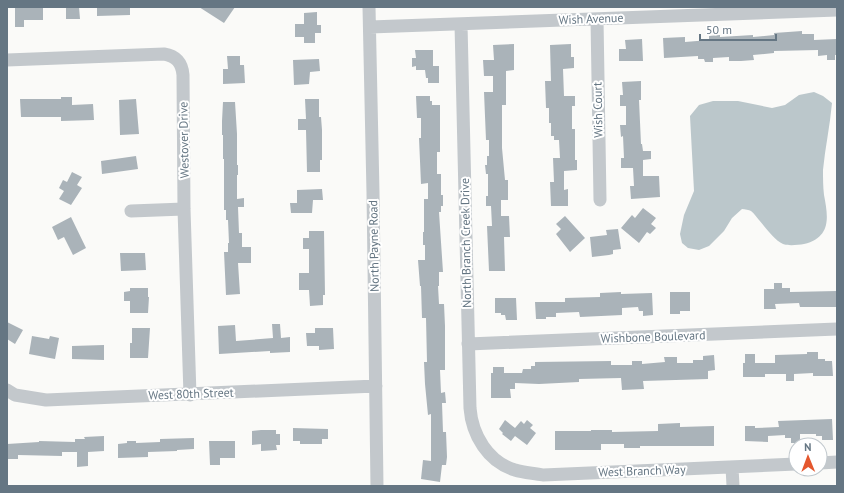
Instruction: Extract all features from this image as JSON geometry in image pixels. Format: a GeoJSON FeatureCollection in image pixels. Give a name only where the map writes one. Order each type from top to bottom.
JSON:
{"type":"FeatureCollection","features":[{"type":"Feature","properties":{"kind":"street","name":"North Payne Road"},"geometry":{"type":"LineString","coordinates":[[369,7],[377,486]]}},
{"type":"Feature","properties":{"kind":"street","name":"Wish Avenue"},"geometry":{"type":"LineString","coordinates":[[370,27],[837,10]]}},
{"type":"Feature","properties":{"kind":"street","name":"Wish Court"},"geometry":{"type":"LineString","coordinates":[[596,19],[600,200]]}},
{"type":"Feature","properties":{"kind":"street","name":"North Branch Creek Drive"},"geometry":{"type":"LineString","coordinates":[[461,24],[470,416],[476,435],[481,444],[492,456]]}},
{"type":"Feature","properties":{"kind":"street","name":"Westover Drive"},"geometry":{"type":"LineString","coordinates":[[7,60],[164,54],[174,57],[180,64],[183,75],[184,209],[190,394]]}},
{"type":"Feature","properties":{"kind":"street"},"geometry":{"type":"LineString","coordinates":[[131,211],[184,209]]}},
{"type":"Feature","properties":{"kind":"street","name":"Wishbone Boulevard"},"geometry":{"type":"LineString","coordinates":[[468,344],[837,329]]}},
{"type":"Feature","properties":{"kind":"street","name":"West 80th Street"},"geometry":{"type":"LineString","coordinates":[[7,390],[15,394],[46,400],[376,386]]}},
{"type":"Feature","properties":{"kind":"street","name":"West Branch Way"},"geometry":{"type":"LineString","coordinates":[[492,456],[502,464],[514,470],[543,475],[788,464]]}},
{"type":"Feature","properties":{"kind":"street"},"geometry":{"type":"LineString","coordinates":[[732,467],[734,486]]}},
{"type":"Feature","properties":{"kind":"shaded area"},"geometry":{"type":"Polygon","coordinates":[[[814,92],[823,96],[832,103],[823,170],[823,189],[827,218],[824,231],[820,236],[813,241],[804,244],[783,244],[773,237],[751,211],[742,209],[732,218],[724,231],[709,246],[699,250],[688,248],[682,243],[680,234],[684,215],[694,191],[690,116],[699,105],[713,101],[738,101],[772,108],[785,105],[799,95],[814,92]]]}},
{"type":"Feature","properties":{"kind":"building"},"geometry":{"type":"Polygon","coordinates":[[[15,7],[43,7],[43,20],[24,20],[24,27],[15,27],[15,7]]]}},
{"type":"Feature","properties":{"kind":"building"},"geometry":{"type":"Polygon","coordinates":[[[66,7],[79,7],[80,19],[66,19],[66,7]]]}},
{"type":"Feature","properties":{"kind":"building"},"geometry":{"type":"Polygon","coordinates":[[[97,7],[130,7],[130,15],[97,16],[97,7]]]}},
{"type":"Feature","properties":{"kind":"building"},"geometry":{"type":"Polygon","coordinates":[[[199,7],[235,7],[224,23],[199,7]]]}},
{"type":"Feature","properties":{"kind":"building"},"geometry":{"type":"Polygon","coordinates":[[[317,12],[317,25],[321,25],[321,33],[315,33],[315,43],[304,43],[304,37],[295,37],[295,24],[304,24],[304,13],[317,12]]]}},
{"type":"Feature","properties":{"kind":"building"},"geometry":{"type":"Polygon","coordinates":[[[802,31],[802,34],[814,34],[814,40],[837,39],[837,55],[835,55],[835,60],[827,60],[827,55],[818,56],[818,50],[774,51],[774,53],[753,55],[754,60],[741,61],[729,61],[729,57],[713,58],[713,62],[705,62],[704,59],[698,59],[698,56],[664,58],[663,38],[685,37],[685,42],[709,40],[709,36],[720,35],[720,37],[753,35],[753,37],[774,35],[774,33],[802,31]]]}},
{"type":"Feature","properties":{"kind":"building"},"geometry":{"type":"Polygon","coordinates":[[[642,39],[643,61],[619,61],[619,49],[626,49],[625,40],[642,39]]]}},
{"type":"Feature","properties":{"kind":"building"},"geometry":{"type":"Polygon","coordinates":[[[514,44],[514,70],[506,71],[506,105],[502,105],[502,148],[505,180],[508,180],[508,200],[501,200],[501,216],[509,216],[510,237],[504,237],[505,271],[489,271],[487,226],[492,226],[491,206],[486,206],[486,196],[488,196],[488,174],[486,174],[485,165],[487,165],[487,156],[489,156],[489,140],[486,140],[484,92],[493,92],[493,76],[484,76],[483,60],[494,60],[493,45],[514,44]]]}},
{"type":"Feature","properties":{"kind":"building"},"geometry":{"type":"Polygon","coordinates":[[[571,44],[571,57],[574,57],[574,68],[563,69],[564,96],[575,96],[575,106],[572,106],[572,129],[575,129],[575,160],[577,160],[577,170],[564,171],[564,190],[568,189],[568,206],[551,206],[550,182],[554,182],[553,158],[560,158],[559,140],[554,140],[554,136],[551,136],[549,108],[546,108],[545,81],[551,81],[550,45],[571,44]]]}},
{"type":"Feature","properties":{"kind":"building"},"geometry":{"type":"Polygon","coordinates":[[[415,50],[433,50],[433,66],[439,66],[439,83],[428,83],[425,70],[416,70],[416,66],[412,67],[412,58],[416,58],[415,50]]]}},
{"type":"Feature","properties":{"kind":"building"},"geometry":{"type":"Polygon","coordinates":[[[227,56],[240,56],[240,65],[244,65],[245,83],[223,84],[223,69],[228,69],[227,56]]]}},
{"type":"Feature","properties":{"kind":"building"},"geometry":{"type":"Polygon","coordinates":[[[319,59],[320,71],[310,72],[309,84],[294,85],[293,60],[319,59]]]}},
{"type":"Feature","properties":{"kind":"building"},"geometry":{"type":"Polygon","coordinates":[[[641,81],[641,100],[639,100],[641,144],[643,151],[651,151],[651,159],[643,160],[643,176],[659,176],[660,197],[631,199],[630,186],[634,186],[633,168],[621,168],[621,158],[624,158],[623,136],[621,137],[620,125],[626,125],[626,106],[620,106],[620,95],[623,95],[622,82],[641,81]]]}},
{"type":"Feature","properties":{"kind":"building"},"geometry":{"type":"Polygon","coordinates":[[[416,96],[430,96],[432,105],[440,105],[440,152],[437,152],[437,174],[441,174],[441,195],[443,195],[443,206],[441,206],[441,212],[439,212],[443,272],[439,272],[438,286],[439,304],[444,304],[445,370],[440,370],[441,393],[445,392],[446,403],[442,403],[443,432],[446,432],[447,457],[446,465],[442,465],[440,482],[421,479],[423,460],[431,461],[431,414],[428,415],[424,362],[427,362],[426,318],[422,318],[421,286],[418,260],[425,260],[425,245],[423,245],[424,199],[428,199],[428,183],[421,184],[419,138],[421,138],[421,118],[417,118],[416,96]]]}},
{"type":"Feature","properties":{"kind":"building"},"geometry":{"type":"Polygon","coordinates":[[[61,97],[72,97],[72,105],[93,104],[94,120],[61,121],[61,117],[21,117],[20,99],[61,99],[61,97]]]}},
{"type":"Feature","properties":{"kind":"building"},"geometry":{"type":"Polygon","coordinates":[[[136,99],[139,134],[120,135],[119,100],[136,99]]]}},
{"type":"Feature","properties":{"kind":"building"},"geometry":{"type":"Polygon","coordinates":[[[305,99],[319,99],[319,117],[321,117],[322,130],[322,160],[320,160],[320,172],[307,172],[306,130],[298,130],[298,119],[306,119],[305,99]]]}},
{"type":"Feature","properties":{"kind":"building"},"geometry":{"type":"Polygon","coordinates":[[[223,102],[235,102],[238,165],[237,199],[244,198],[244,207],[238,207],[239,233],[242,233],[242,247],[251,247],[251,263],[238,263],[240,294],[226,295],[224,252],[228,252],[229,243],[228,220],[226,220],[226,210],[224,210],[224,159],[222,135],[223,102]]]}},
{"type":"Feature","properties":{"kind":"building"},"geometry":{"type":"Polygon","coordinates":[[[136,156],[138,169],[102,174],[101,161],[136,156]]]}},
{"type":"Feature","properties":{"kind":"building"},"geometry":{"type":"Polygon","coordinates":[[[72,172],[82,177],[77,185],[82,188],[71,205],[59,199],[64,191],[59,188],[63,180],[67,182],[72,172]]]}},
{"type":"Feature","properties":{"kind":"building"},"geometry":{"type":"Polygon","coordinates":[[[322,189],[323,200],[313,200],[312,213],[291,213],[290,203],[297,203],[297,190],[322,189]]]}},
{"type":"Feature","properties":{"kind":"building"},"geometry":{"type":"Polygon","coordinates":[[[643,208],[656,218],[651,224],[656,228],[650,234],[647,232],[639,243],[621,228],[632,215],[635,218],[643,208]]]}},
{"type":"Feature","properties":{"kind":"building"},"geometry":{"type":"Polygon","coordinates":[[[565,216],[585,238],[570,252],[556,234],[561,229],[556,224],[565,216]]]}},
{"type":"Feature","properties":{"kind":"building"},"geometry":{"type":"Polygon","coordinates":[[[71,217],[86,248],[73,255],[64,237],[58,240],[52,227],[71,217]]]}},
{"type":"Feature","properties":{"kind":"building"},"geometry":{"type":"Polygon","coordinates":[[[618,229],[621,249],[613,250],[613,254],[592,257],[590,237],[607,235],[606,230],[618,229]]]}},
{"type":"Feature","properties":{"kind":"building"},"geometry":{"type":"Polygon","coordinates":[[[309,231],[324,231],[325,295],[323,295],[323,305],[310,306],[309,290],[299,290],[299,273],[309,273],[309,249],[303,249],[303,238],[309,238],[309,231]]]}},
{"type":"Feature","properties":{"kind":"building"},"geometry":{"type":"Polygon","coordinates":[[[120,253],[145,253],[146,270],[121,271],[120,253]]]}},
{"type":"Feature","properties":{"kind":"building"},"geometry":{"type":"Polygon","coordinates":[[[774,283],[782,283],[782,288],[790,288],[790,292],[837,291],[837,307],[800,307],[799,303],[775,304],[776,309],[764,309],[764,289],[774,289],[774,283]]]}},
{"type":"Feature","properties":{"kind":"building"},"geometry":{"type":"Polygon","coordinates":[[[130,288],[148,288],[148,313],[130,313],[130,301],[124,301],[124,292],[130,291],[130,288]]]}},
{"type":"Feature","properties":{"kind":"building"},"geometry":{"type":"Polygon","coordinates":[[[621,292],[621,294],[652,293],[653,315],[643,316],[643,311],[639,311],[638,307],[622,308],[622,315],[580,317],[579,312],[556,313],[556,317],[536,319],[535,302],[565,302],[565,298],[600,297],[600,293],[621,292]]]}},
{"type":"Feature","properties":{"kind":"building"},"geometry":{"type":"Polygon","coordinates":[[[670,292],[690,292],[690,311],[680,311],[680,314],[670,314],[670,292]]]}},
{"type":"Feature","properties":{"kind":"building"},"geometry":{"type":"Polygon","coordinates":[[[495,298],[516,298],[517,320],[506,320],[505,315],[495,313],[495,298]]]}},
{"type":"Feature","properties":{"kind":"building"},"geometry":{"type":"Polygon","coordinates":[[[7,322],[23,330],[15,344],[7,339],[7,322]]]}},
{"type":"Feature","properties":{"kind":"building"},"geometry":{"type":"Polygon","coordinates":[[[272,324],[280,324],[281,338],[290,337],[290,352],[270,353],[270,351],[219,354],[218,326],[235,325],[236,341],[273,338],[272,324]]]}},
{"type":"Feature","properties":{"kind":"building"},"geometry":{"type":"Polygon","coordinates":[[[132,328],[150,328],[148,358],[130,358],[132,328]]]}},
{"type":"Feature","properties":{"kind":"building"},"geometry":{"type":"Polygon","coordinates":[[[315,328],[333,328],[334,349],[319,350],[319,346],[307,346],[306,333],[315,333],[315,328]]]}},
{"type":"Feature","properties":{"kind":"building"},"geometry":{"type":"Polygon","coordinates":[[[32,336],[49,339],[50,336],[59,338],[55,359],[29,354],[32,336]]]}},
{"type":"Feature","properties":{"kind":"building"},"geometry":{"type":"Polygon","coordinates":[[[104,345],[104,360],[72,359],[72,346],[104,345]]]}},
{"type":"Feature","properties":{"kind":"building"},"geometry":{"type":"Polygon","coordinates":[[[807,352],[818,352],[818,359],[832,361],[833,376],[813,376],[813,373],[794,374],[794,381],[786,381],[786,374],[765,374],[765,377],[743,377],[743,363],[745,363],[745,354],[755,354],[755,363],[775,363],[775,355],[807,354],[807,352]]]}},
{"type":"Feature","properties":{"kind":"building"},"geometry":{"type":"Polygon","coordinates":[[[714,355],[715,370],[708,371],[708,379],[643,381],[644,389],[622,390],[621,378],[579,379],[579,382],[539,384],[515,383],[515,389],[510,389],[511,398],[491,398],[491,373],[493,373],[493,367],[504,367],[504,373],[522,373],[523,369],[531,369],[531,366],[535,366],[535,362],[611,361],[611,365],[632,365],[632,361],[642,361],[642,364],[665,362],[664,357],[677,357],[677,363],[693,363],[693,360],[703,360],[703,356],[714,355]]]}},
{"type":"Feature","properties":{"kind":"building"},"geometry":{"type":"Polygon","coordinates":[[[832,419],[833,440],[828,440],[828,437],[816,436],[816,434],[800,434],[800,437],[788,438],[785,438],[785,435],[768,436],[768,442],[745,441],[745,426],[755,426],[755,428],[779,427],[778,421],[832,419]]]}},
{"type":"Feature","properties":{"kind":"building"},"geometry":{"type":"Polygon","coordinates":[[[505,420],[515,428],[521,421],[524,424],[527,420],[533,425],[530,428],[536,433],[527,445],[515,436],[511,441],[502,434],[503,433],[499,429],[505,420]]]}},
{"type":"Feature","properties":{"kind":"building"},"geometry":{"type":"Polygon","coordinates":[[[680,423],[680,427],[714,426],[714,446],[640,446],[640,448],[624,448],[624,444],[601,444],[601,450],[555,450],[555,431],[658,431],[658,424],[680,423]]]}},
{"type":"Feature","properties":{"kind":"building"},"geometry":{"type":"Polygon","coordinates":[[[293,428],[328,429],[328,439],[322,439],[322,444],[300,444],[300,441],[293,441],[293,428]]]}},
{"type":"Feature","properties":{"kind":"building"},"geometry":{"type":"Polygon","coordinates":[[[276,430],[276,434],[280,434],[280,445],[276,445],[277,450],[261,451],[261,444],[252,445],[252,431],[276,430]]]}},
{"type":"Feature","properties":{"kind":"building"},"geometry":{"type":"Polygon","coordinates":[[[104,436],[104,451],[88,452],[88,466],[77,467],[77,452],[62,452],[62,456],[18,455],[18,459],[7,459],[7,444],[39,441],[75,442],[75,439],[85,439],[84,437],[104,436]]]}},
{"type":"Feature","properties":{"kind":"building"},"geometry":{"type":"Polygon","coordinates":[[[194,438],[194,449],[148,452],[148,457],[118,458],[118,444],[127,443],[127,441],[136,441],[136,443],[160,442],[160,439],[194,438]]]}},
{"type":"Feature","properties":{"kind":"building"},"geometry":{"type":"Polygon","coordinates":[[[209,441],[235,441],[235,458],[220,458],[220,465],[210,465],[209,441]]]}}]}
